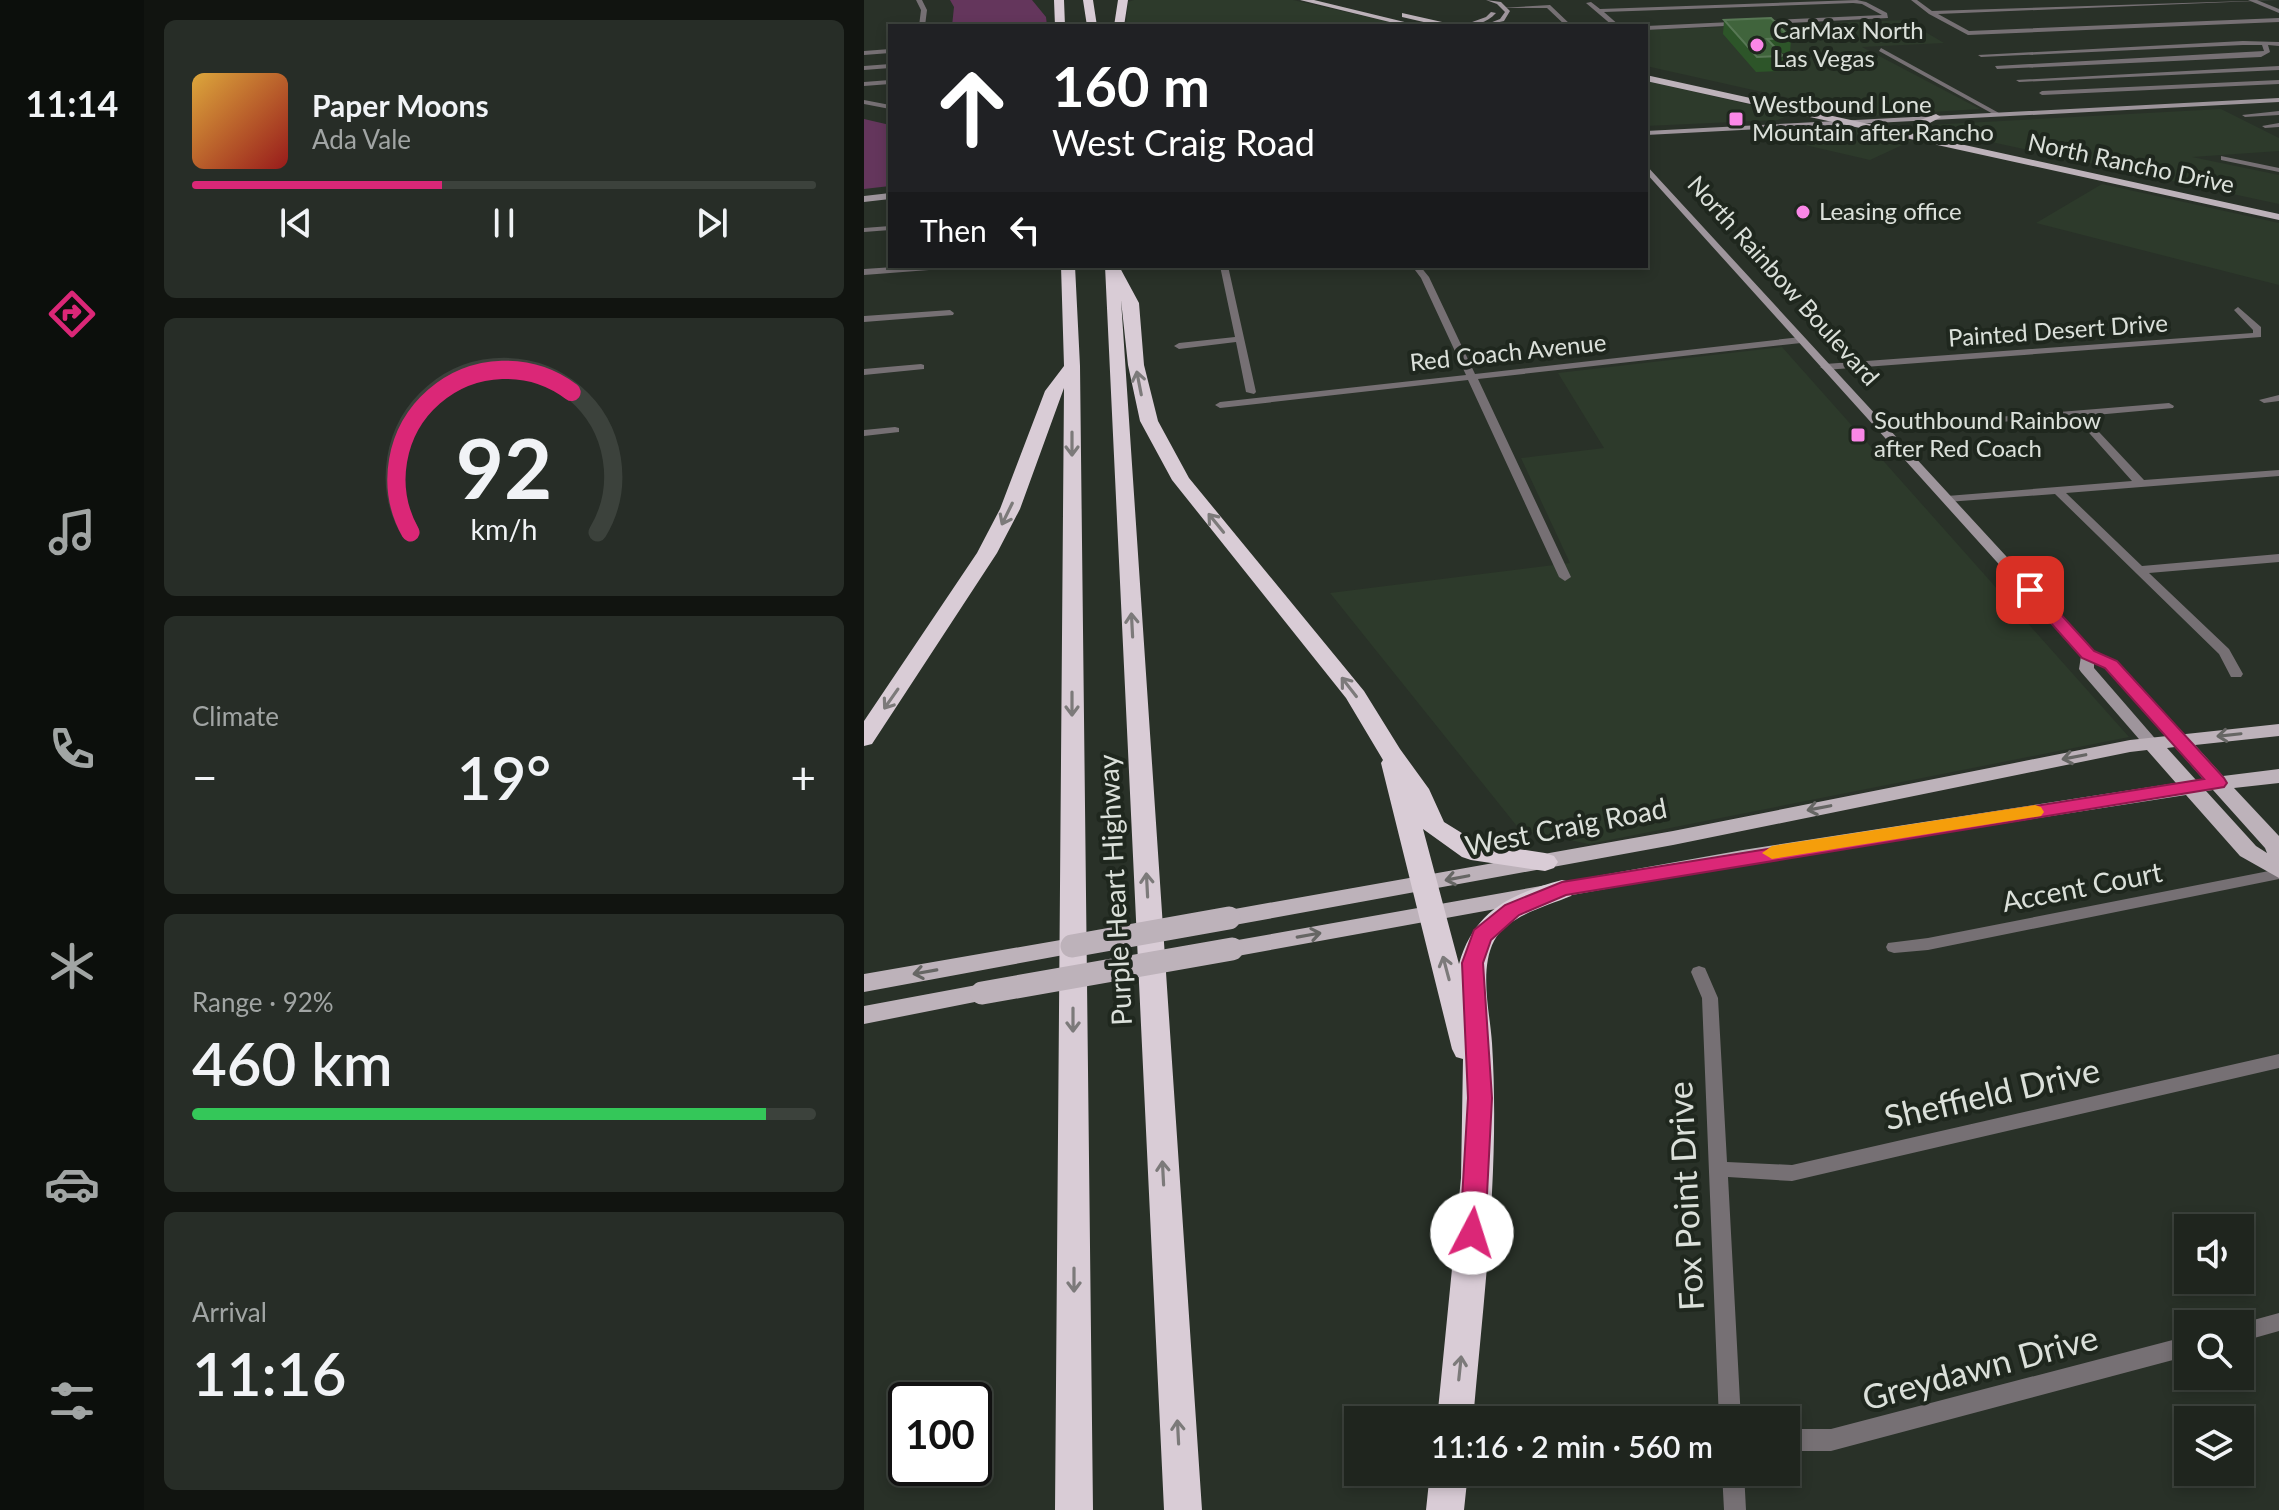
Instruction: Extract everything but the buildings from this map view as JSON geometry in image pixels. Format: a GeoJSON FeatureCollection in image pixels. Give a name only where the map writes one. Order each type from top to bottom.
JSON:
{"type":"FeatureCollection","features":[{"type":"Feature","properties":{"kind":"highway"},"geometry":{"type":"LineString","coordinates":[[1059,0],[1060,24]]}},
{"type":"Feature","properties":{"kind":"highway"},"geometry":{"type":"LineString","coordinates":[[1088,0],[1092,24]]}},
{"type":"Feature","properties":{"kind":"highway"},"geometry":{"type":"LineString","coordinates":[[1119,24],[1123,0]]}},
{"type":"Feature","properties":{"kind":"highway","name":"Purple Heart Highway"},"geometry":{"type":"LineString","coordinates":[[1068,268],[1072,366],[1074,1510]]}},
{"type":"Feature","properties":{"kind":"highway"},"geometry":{"type":"LineString","coordinates":[[1112,269],[1131,303],[1140,391],[1161,447],[1181,480],[1356,696],[1390,753],[1417,789],[1429,821],[1445,836],[1471,851],[1545,862]]}},
{"type":"Feature","properties":{"kind":"highway","name":"Purple Heart Highway"},"geometry":{"type":"LineString","coordinates":[[1112,269],[1183,1510]]}},
{"type":"Feature","properties":{"kind":"highway"},"geometry":{"type":"LineString","coordinates":[[864,739],[987,553],[1010,509],[1053,391],[1072,366]]}},
{"type":"Feature","properties":{"kind":"highway"},"geometry":{"type":"LineString","coordinates":[[1390,753],[1480,1098]]}},
{"type":"Feature","properties":{"kind":"highway"},"geometry":{"type":"LineString","coordinates":[[1456,1406],[1471,1255],[1480,1098],[1473,963],[1482,936],[1512,910],[1562,889]]}},
{"type":"Feature","properties":{"kind":"highway"},"geometry":{"type":"LineString","coordinates":[[1445,1510],[1448,1486]]}},
{"type":"Feature","properties":{"kind":"main road"},"geometry":{"type":"LineString","coordinates":[[1304,0],[1408,24]]}},
{"type":"Feature","properties":{"kind":"main road"},"geometry":{"type":"LineString","coordinates":[[1340,0],[1442,24]]}},
{"type":"Feature","properties":{"kind":"main road"},"geometry":{"type":"LineString","coordinates":[[1470,24],[1492,16],[1493,12],[1485,4],[1489,0],[1499,3],[1507,16],[1489,24]]}},
{"type":"Feature","properties":{"kind":"main road","name":"North Rancho Drive"},"geometry":{"type":"LineString","coordinates":[[1648,76],[1668,75],[2279,209]]}},
{"type":"Feature","properties":{"kind":"main road","name":"North Rancho Drive"},"geometry":{"type":"LineString","coordinates":[[1648,76],[2279,217]]}},
{"type":"Feature","properties":{"kind":"main road"},"geometry":{"type":"LineString","coordinates":[[1648,130],[1850,123],[2279,100]]}},
{"type":"Feature","properties":{"kind":"main road"},"geometry":{"type":"LineString","coordinates":[[1782,122],[1796,117],[1794,111]]}},
{"type":"Feature","properties":{"kind":"main road"},"geometry":{"type":"LineString","coordinates":[[1923,130],[1919,125],[1921,123],[1936,117]]}},
{"type":"Feature","properties":{"kind":"main road"},"geometry":{"type":"LineString","coordinates":[[1648,130],[1832,119],[1877,120]]}},
{"type":"Feature","properties":{"kind":"main road","name":"North Rainbow Boulevard"},"geometry":{"type":"LineString","coordinates":[[1648,170],[2012,571],[2005,579],[2011,585],[2030,590],[2088,655],[2111,664],[2275,845],[2279,857]]}},
{"type":"Feature","properties":{"kind":"main road"},"geometry":{"type":"LineString","coordinates":[[864,196],[888,194]]}},
{"type":"Feature","properties":{"kind":"main road","name":"North Rainbow Boulevard"},"geometry":{"type":"LineString","coordinates":[[2088,655],[2086,669],[2151,743],[2248,851],[2279,872]]}},
{"type":"Feature","properties":{"kind":"main road","name":"West Craig Road"},"geometry":{"type":"LineString","coordinates":[[864,1015],[1232,949],[1428,898],[1545,862],[2151,743],[2279,730]]}},
{"type":"Feature","properties":{"kind":"main road","name":"West Craig Road"},"geometry":{"type":"LineString","coordinates":[[864,983],[1229,918],[1428,898],[1562,889],[2190,787],[2279,776]]}},
{"type":"Feature","properties":{"kind":"street"},"geometry":{"type":"LineString","coordinates":[[919,0],[924,10],[922,24]]}},
{"type":"Feature","properties":{"kind":"street"},"geometry":{"type":"LineString","coordinates":[[1914,0],[1968,33],[2279,20]]}},
{"type":"Feature","properties":{"kind":"street"},"geometry":{"type":"LineString","coordinates":[[2009,0],[2023,10]]}},
{"type":"Feature","properties":{"kind":"street"},"geometry":{"type":"LineString","coordinates":[[2087,0],[2097,7]]}},
{"type":"Feature","properties":{"kind":"street"},"geometry":{"type":"LineString","coordinates":[[2252,0],[2279,11]]}},
{"type":"Feature","properties":{"kind":"street"},"geometry":{"type":"LineString","coordinates":[[1931,13],[2279,0]]}},
{"type":"Feature","properties":{"kind":"street"},"geometry":{"type":"LineString","coordinates":[[1598,11],[1858,1],[1885,14],[1885,18],[1648,28]]}},
{"type":"Feature","properties":{"kind":"street"},"geometry":{"type":"LineString","coordinates":[[1589,3],[1614,24]]}},
{"type":"Feature","properties":{"kind":"street"},"geometry":{"type":"LineString","coordinates":[[1505,9],[1548,6],[1567,24]]}},
{"type":"Feature","properties":{"kind":"street"},"geometry":{"type":"LineString","coordinates":[[1997,67],[2261,55],[2267,52],[2264,43]]}},
{"type":"Feature","properties":{"kind":"street"},"geometry":{"type":"LineString","coordinates":[[2058,103],[1980,58],[1981,55],[2279,44]]}},
{"type":"Feature","properties":{"kind":"street"},"geometry":{"type":"LineString","coordinates":[[1881,50],[1997,114]]}},
{"type":"Feature","properties":{"kind":"street"},"geometry":{"type":"LineString","coordinates":[[864,53],[888,51]]}},
{"type":"Feature","properties":{"kind":"street"},"geometry":{"type":"LineString","coordinates":[[864,68],[888,66]]}},
{"type":"Feature","properties":{"kind":"street"},"geometry":{"type":"LineString","coordinates":[[2019,80],[2279,68]]}},
{"type":"Feature","properties":{"kind":"street"},"geometry":{"type":"LineString","coordinates":[[864,84],[888,82]]}},
{"type":"Feature","properties":{"kind":"street"},"geometry":{"type":"LineString","coordinates":[[2042,93],[2279,82]]}},
{"type":"Feature","properties":{"kind":"street"},"geometry":{"type":"LineString","coordinates":[[864,102],[888,107]]}},
{"type":"Feature","properties":{"kind":"street"},"geometry":{"type":"LineString","coordinates":[[2245,115],[2279,113]]}},
{"type":"Feature","properties":{"kind":"street"},"geometry":{"type":"LineString","coordinates":[[2265,126],[2279,125]]}},
{"type":"Feature","properties":{"kind":"street"},"geometry":{"type":"LineString","coordinates":[[2224,158],[2279,170]]}},
{"type":"Feature","properties":{"kind":"street"},"geometry":{"type":"LineString","coordinates":[[864,230],[888,228]]}},
{"type":"Feature","properties":{"kind":"street"},"geometry":{"type":"LineString","coordinates":[[864,272],[916,268]]}},
{"type":"Feature","properties":{"kind":"street"},"geometry":{"type":"LineString","coordinates":[[1224,268],[1251,392]]}},
{"type":"Feature","properties":{"kind":"street"},"geometry":{"type":"LineString","coordinates":[[1418,268],[1425,277],[1565,577]]}},
{"type":"Feature","properties":{"kind":"street","name":"Painted Desert Drive"},"geometry":{"type":"LineString","coordinates":[[1825,367],[2244,338],[2260,334],[2238,310]]}},
{"type":"Feature","properties":{"kind":"street"},"geometry":{"type":"LineString","coordinates":[[864,319],[950,313]]}},
{"type":"Feature","properties":{"kind":"street"},"geometry":{"type":"LineString","coordinates":[[1179,346],[1240,339]]}},
{"type":"Feature","properties":{"kind":"street","name":"Red Coach Avenue"},"geometry":{"type":"LineString","coordinates":[[1220,405],[1801,340]]}},
{"type":"Feature","properties":{"kind":"street"},"geometry":{"type":"LineString","coordinates":[[864,372],[921,367]]}},
{"type":"Feature","properties":{"kind":"street"},"geometry":{"type":"LineString","coordinates":[[2264,400],[2279,398]]}},
{"type":"Feature","properties":{"kind":"street"},"geometry":{"type":"LineString","coordinates":[[1964,422],[2169,406]]}},
{"type":"Feature","properties":{"kind":"street"},"geometry":{"type":"LineString","coordinates":[[2076,413],[2140,483]]}},
{"type":"Feature","properties":{"kind":"street"},"geometry":{"type":"LineString","coordinates":[[864,433],[895,430]]}},
{"type":"Feature","properties":{"kind":"street"},"geometry":{"type":"LineString","coordinates":[[1947,499],[2279,473]]}},
{"type":"Feature","properties":{"kind":"street"},"geometry":{"type":"LineString","coordinates":[[2057,490],[2224,652],[2236,674]]}},
{"type":"Feature","properties":{"kind":"street"},"geometry":{"type":"LineString","coordinates":[[2140,570],[2279,558]]}},
{"type":"Feature","properties":{"kind":"street","name":"Accent Court"},"geometry":{"type":"LineString","coordinates":[[1894,947],[1928,944],[2279,872]]}},
{"type":"Feature","properties":{"kind":"street","name":"Fox Point Drive"},"geometry":{"type":"LineString","coordinates":[[1699,972],[1710,998],[1729,1406]]}},
{"type":"Feature","properties":{"kind":"street","name":"Sheffield Drive"},"geometry":{"type":"LineString","coordinates":[[1718,1169],[1792,1173],[2279,1061]]}},
{"type":"Feature","properties":{"kind":"street"},"geometry":{"type":"LineString","coordinates":[[2254,1329],[2279,1322]]}},
{"type":"Feature","properties":{"kind":"street","name":"Greydawn Drive"},"geometry":{"type":"LineString","coordinates":[[1800,1440],[1831,1440],[2174,1350]]}},
{"type":"Feature","properties":{"kind":"street"},"geometry":{"type":"LineString","coordinates":[[1734,1486],[1735,1510]]}},
{"type":"Feature","properties":{"kind":"shaded area"},"geometry":{"type":"Polygon","coordinates":[[[950,0],[1032,0],[1046,17],[1047,24],[952,24],[954,7],[950,0]]]}},
{"type":"Feature","properties":{"kind":"shaded area"},"geometry":{"type":"Polygon","coordinates":[[[1293,0],[1398,24],[1126,24],[1128,2],[1293,0]]]}},
{"type":"Feature","properties":{"kind":"shaded area"},"geometry":{"type":"Polygon","coordinates":[[[1905,20],[1944,43],[1862,47],[1980,109],[1869,116],[1648,66],[1648,30],[1905,20]]]}},
{"type":"Feature","properties":{"kind":"shaded area"},"geometry":{"type":"Polygon","coordinates":[[[1648,81],[1791,114],[1778,120],[1648,126],[1648,81]]]}},
{"type":"Feature","properties":{"kind":"shaded area"},"geometry":{"type":"Polygon","coordinates":[[[2221,109],[2279,138],[2279,151],[2192,157],[2279,175],[2279,204],[1931,129],[1928,125],[2221,109]]]}},
{"type":"Feature","properties":{"kind":"shaded area"},"geometry":{"type":"Polygon","coordinates":[[[864,119],[888,125],[888,186],[864,189],[864,119]]]}},
{"type":"Feature","properties":{"kind":"shaded area"},"geometry":{"type":"Polygon","coordinates":[[[1850,127],[1911,141],[1870,160],[1749,132],[1850,127]]]}},
{"type":"Feature","properties":{"kind":"shaded area"},"geometry":{"type":"Polygon","coordinates":[[[2102,184],[2279,223],[2279,285],[2036,223],[2102,184]]]}},
{"type":"Feature","properties":{"kind":"shaded area"},"geometry":{"type":"Polygon","coordinates":[[[1782,347],[2129,737],[1589,844],[1520,830],[1330,593],[1570,563],[1521,458],[1604,448],[1558,373],[1782,347]]]}},
{"type":"Feature","properties":{"kind":"slow traffic"},"geometry":{"type":"LineString","coordinates":[[1772,853],[2035,812]]}},
{"type":"Feature","properties":{"kind":"place","name":"CarMax North Las Vegas"},"geometry":{"type":"Point","coordinates":[1757,45]}},
{"type":"Feature","properties":{"kind":"place","name":"Westbound Lone Mountain after Rancho"},"geometry":{"type":"Point","coordinates":[1736,119]}},
{"type":"Feature","properties":{"kind":"place","name":"Leasing office"},"geometry":{"type":"Point","coordinates":[1803,212]}},
{"type":"Feature","properties":{"kind":"place","name":"Southbound Rainbow after Red Coach"},"geometry":{"type":"Point","coordinates":[1858,435]}},
{"type":"Feature","properties":{"kind":"route"},"geometry":{"type":"LineString","coordinates":[[1472,1233],[1480,1098],[1473,963],[1482,936],[1512,910],[1562,889],[1743,857],[2218,783],[2111,664],[2088,655],[2030,590]]}}]}
